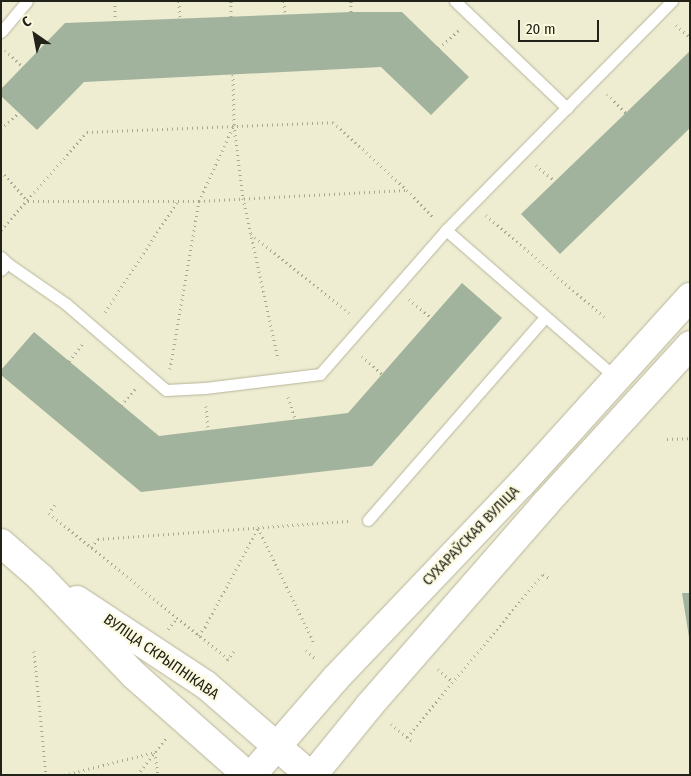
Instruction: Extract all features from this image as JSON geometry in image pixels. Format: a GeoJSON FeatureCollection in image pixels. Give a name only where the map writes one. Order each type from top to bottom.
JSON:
{"type":"FeatureCollection","features":[{"type":"Feature","properties":{"kind":"main road","name":"СУХАРАЎСКАЯ ВУЛІЦА"},"geometry":{"type":"LineString","coordinates":[[252,775],[336,678],[522,483],[615,377],[690,297]]}},
{"type":"Feature","properties":{"kind":"main road"},"geometry":{"type":"LineString","coordinates":[[311,775],[545,504],[690,346]]}},
{"type":"Feature","properties":{"kind":"main road","name":"ВУЛІЦА СКРЫПНІКАВА"},"geometry":{"type":"LineString","coordinates":[[1,543],[40,576],[134,675],[247,775]]}},
{"type":"Feature","properties":{"kind":"main road","name":"ВУЛІЦА СКРЫПНІКАВА"},"geometry":{"type":"LineString","coordinates":[[40,576],[206,685],[311,775]]}},
{"type":"Feature","properties":{"kind":"lane"},"geometry":{"type":"LineString","coordinates":[[1,32],[28,1]]}},
{"type":"Feature","properties":{"kind":"lane"},"geometry":{"type":"LineString","coordinates":[[455,1],[567,108]]}},
{"type":"Feature","properties":{"kind":"lane"},"geometry":{"type":"LineString","coordinates":[[3,264],[66,304],[166,390],[283,380],[320,374],[395,286],[446,230],[672,1]]}},
{"type":"Feature","properties":{"kind":"lane"},"geometry":{"type":"LineString","coordinates":[[446,230],[615,377]]}},
{"type":"Feature","properties":{"kind":"lane"},"geometry":{"type":"LineString","coordinates":[[368,520],[545,316]]}},
{"type":"Feature","properties":{"kind":"path"},"geometry":{"type":"LineString","coordinates":[[115,1],[115,21]]}},
{"type":"Feature","properties":{"kind":"path"},"geometry":{"type":"LineString","coordinates":[[179,1],[180,20]]}},
{"type":"Feature","properties":{"kind":"path"},"geometry":{"type":"LineString","coordinates":[[231,1],[231,18]]}},
{"type":"Feature","properties":{"kind":"path"},"geometry":{"type":"LineString","coordinates":[[284,1],[285,15]]}},
{"type":"Feature","properties":{"kind":"path"},"geometry":{"type":"LineString","coordinates":[[351,1],[352,12]]}},
{"type":"Feature","properties":{"kind":"path"},"geometry":{"type":"LineString","coordinates":[[438,48],[472,19]]}},
{"type":"Feature","properties":{"kind":"path"},"geometry":{"type":"LineString","coordinates":[[1,47],[23,67]]}},
{"type":"Feature","properties":{"kind":"path"},"geometry":{"type":"LineString","coordinates":[[233,74],[234,125],[243,198],[283,380]]}},
{"type":"Feature","properties":{"kind":"path"},"geometry":{"type":"LineString","coordinates":[[594,81],[626,113]]}},
{"type":"Feature","properties":{"kind":"path"},"geometry":{"type":"LineString","coordinates":[[1,129],[19,113]]}},
{"type":"Feature","properties":{"kind":"path"},"geometry":{"type":"LineString","coordinates":[[1,230],[87,132],[333,122],[407,190],[446,230]]}},
{"type":"Feature","properties":{"kind":"path"},"geometry":{"type":"LineString","coordinates":[[166,390],[199,201],[234,125]]}},
{"type":"Feature","properties":{"kind":"path"},"geometry":{"type":"LineString","coordinates":[[523,154],[555,181]]}},
{"type":"Feature","properties":{"kind":"path"},"geometry":{"type":"LineString","coordinates":[[1,171],[28,201],[199,201],[407,190]]}},
{"type":"Feature","properties":{"kind":"path"},"geometry":{"type":"LineString","coordinates":[[94,328],[177,201]]}},
{"type":"Feature","properties":{"kind":"path"},"geometry":{"type":"LineString","coordinates":[[480,211],[604,317]]}},
{"type":"Feature","properties":{"kind":"path"},"geometry":{"type":"LineString","coordinates":[[250,234],[363,325]]}},
{"type":"Feature","properties":{"kind":"path"},"geometry":{"type":"LineString","coordinates":[[395,286],[432,318]]}},
{"type":"Feature","properties":{"kind":"path"},"geometry":{"type":"LineString","coordinates":[[347,342],[382,374]]}},
{"type":"Feature","properties":{"kind":"path"},"geometry":{"type":"LineString","coordinates":[[667,439],[690,438]]}},
{"type":"Feature","properties":{"kind":"path"},"geometry":{"type":"LineString","coordinates":[[56,505],[49,513],[228,659]]}},
{"type":"Feature","properties":{"kind":"path"},"geometry":{"type":"LineString","coordinates":[[91,547],[98,539],[368,520]]}},
{"type":"Feature","properties":{"kind":"path"},"geometry":{"type":"LineString","coordinates":[[198,635],[205,627],[258,528]]}},
{"type":"Feature","properties":{"kind":"path"},"geometry":{"type":"LineString","coordinates":[[258,528],[314,643]]}},
{"type":"Feature","properties":{"kind":"path"},"geometry":{"type":"LineString","coordinates":[[407,737],[543,574],[550,579]]}},
{"type":"Feature","properties":{"kind":"path"},"geometry":{"type":"LineString","coordinates":[[34,651],[46,775]]}},
{"type":"Feature","properties":{"kind":"path"},"geometry":{"type":"LineString","coordinates":[[64,775],[155,752]]}},
{"type":"Feature","properties":{"kind":"path"},"geometry":{"type":"LineString","coordinates":[[137,775],[155,752]]}},
{"type":"Feature","properties":{"kind":"path"},"geometry":{"type":"LineString","coordinates":[[155,752],[158,775]]}},
{"type":"Feature","properties":{"kind":"building"},"geometry":{"type":"Polygon","coordinates":[[[351,12],[402,12],[469,77],[431,115],[381,67],[84,82],[37,130],[1,96],[1,89],[65,23],[351,12]]]}},
{"type":"Feature","properties":{"kind":"building"},"geometry":{"type":"Polygon","coordinates":[[[690,51],[690,128],[560,254],[521,214],[690,51]]]}},
{"type":"Feature","properties":{"kind":"building"},"geometry":{"type":"Polygon","coordinates":[[[462,283],[502,318],[372,466],[141,492],[1,375],[1,370],[34,332],[159,436],[348,413],[462,283]]]}},
{"type":"Feature","properties":{"kind":"building"},"geometry":{"type":"Polygon","coordinates":[[[682,593],[690,593],[690,637],[689,637],[682,593]]]}}]}
